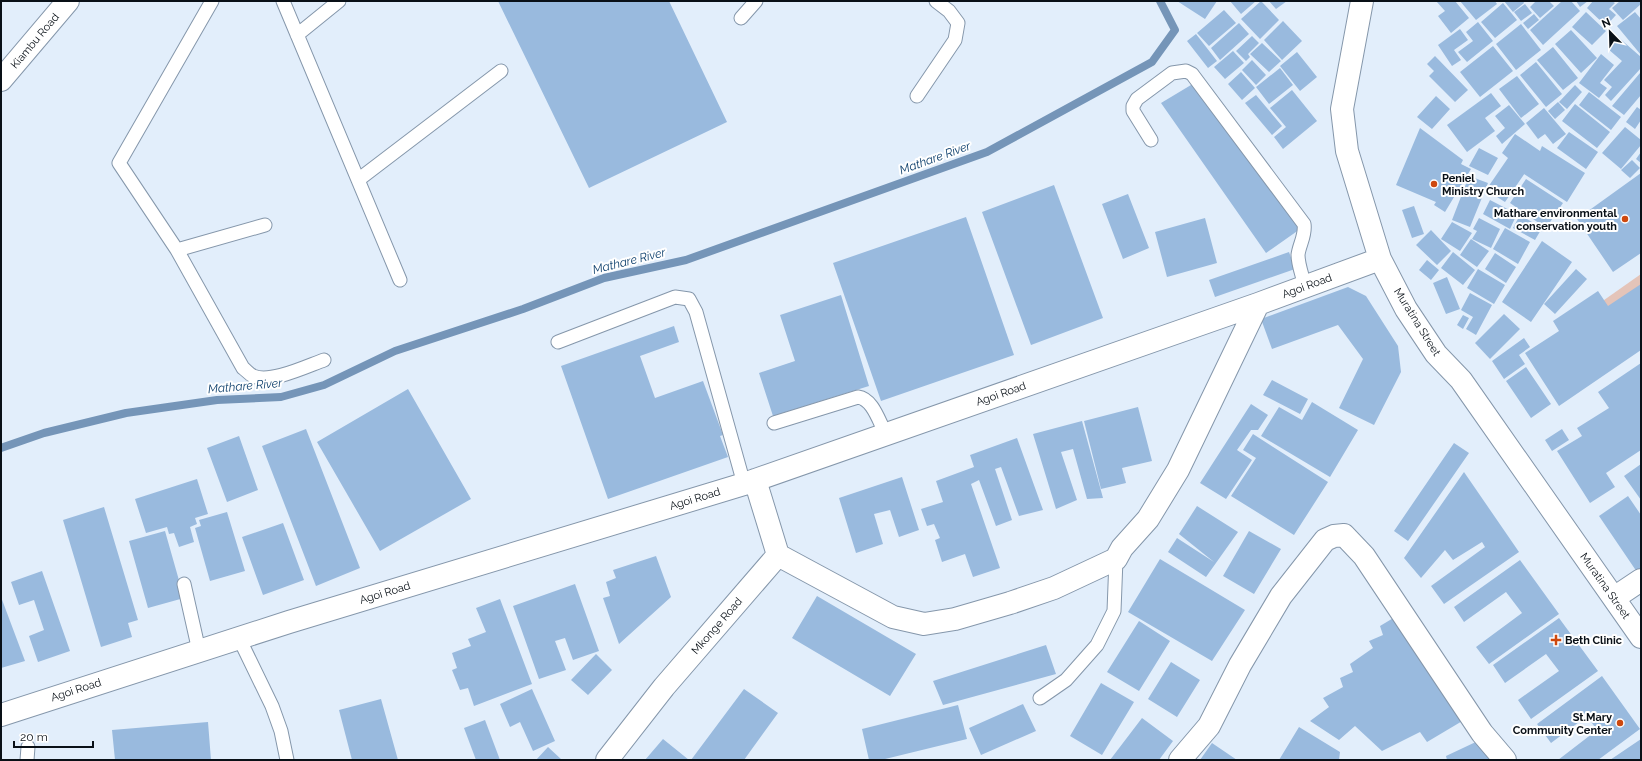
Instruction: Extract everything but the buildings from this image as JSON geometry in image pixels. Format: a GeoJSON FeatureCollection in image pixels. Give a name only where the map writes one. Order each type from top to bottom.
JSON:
{"type":"FeatureCollection","features":[{"type":"Feature","properties":{"kind":"main road","name":"Kiambu Road"},"geometry":{"type":"LineString","coordinates":[[1,80],[68,1]]}},
{"type":"Feature","properties":{"kind":"main road","name":"Muratina Street"},"geometry":{"type":"LineString","coordinates":[[1362,1],[1342,109],[1347,151],[1380,259],[1406,309],[1436,354],[1461,380],[1641,637]]}},
{"type":"Feature","properties":{"kind":"main road","name":"Agoi Road"},"geometry":{"type":"LineString","coordinates":[[1,715],[199,650],[750,482],[1258,304],[1380,259]]}},
{"type":"Feature","properties":{"kind":"main road"},"geometry":{"type":"LineString","coordinates":[[750,482],[778,555],[893,617],[924,624],[955,619],[1054,588],[1116,559],[1122,548],[1148,519],[1178,470],[1258,304]]}},
{"type":"Feature","properties":{"kind":"main road"},"geometry":{"type":"LineString","coordinates":[[1180,760],[1209,726],[1240,665],[1281,596],[1324,540],[1334,536],[1344,535],[1364,556],[1482,733],[1505,760]]}},
{"type":"Feature","properties":{"kind":"main road","name":"Mkonge Road"},"geometry":{"type":"LineString","coordinates":[[607,760],[664,688],[778,555]]}},
{"type":"Feature","properties":{"kind":"main road"},"geometry":{"type":"LineString","coordinates":[[1614,598],[1641,580]]}},
{"type":"Feature","properties":{"kind":"lane"},"geometry":{"type":"LineString","coordinates":[[212,1],[120,163],[177,250],[243,368],[253,376],[263,377],[282,375],[324,360]]}},
{"type":"Feature","properties":{"kind":"lane"},"geometry":{"type":"LineString","coordinates":[[283,1],[400,280]]}},
{"type":"Feature","properties":{"kind":"lane"},"geometry":{"type":"LineString","coordinates":[[297,35],[338,1]]}},
{"type":"Feature","properties":{"kind":"lane"},"geometry":{"type":"LineString","coordinates":[[741,18],[756,1]]}},
{"type":"Feature","properties":{"kind":"lane"},"geometry":{"type":"LineString","coordinates":[[917,96],[956,40],[958,23],[949,11],[936,1]]}},
{"type":"Feature","properties":{"kind":"lane"},"geometry":{"type":"LineString","coordinates":[[358,180],[501,71]]}},
{"type":"Feature","properties":{"kind":"lane"},"geometry":{"type":"LineString","coordinates":[[1151,140],[1133,111],[1137,99],[1172,73],[1186,71],[1192,74],[1304,224],[1305,229],[1298,253],[1305,287]]}},
{"type":"Feature","properties":{"kind":"lane"},"geometry":{"type":"LineString","coordinates":[[177,250],[265,225]]}},
{"type":"Feature","properties":{"kind":"lane"},"geometry":{"type":"LineString","coordinates":[[558,342],[675,297],[689,300],[696,312],[750,482]]}},
{"type":"Feature","properties":{"kind":"lane"},"geometry":{"type":"LineString","coordinates":[[774,423],[858,397],[864,398],[869,402],[886,434]]}},
{"type":"Feature","properties":{"kind":"lane"},"geometry":{"type":"LineString","coordinates":[[1040,698],[1066,680],[1096,645],[1114,611],[1116,559]]}},
{"type":"Feature","properties":{"kind":"lane"},"geometry":{"type":"LineString","coordinates":[[184,584],[199,650]]}},
{"type":"Feature","properties":{"kind":"lane"},"geometry":{"type":"LineString","coordinates":[[239,638],[272,706],[281,731],[287,760]]}},
{"type":"Feature","properties":{"kind":"shaded area"},"geometry":{"type":"Polygon","coordinates":[[[1641,274],[1641,348],[1597,305],[1641,274]]]}},
{"type":"Feature","properties":{"kind":"waterway","name":"Mathare River"},"geometry":{"type":"LineString","coordinates":[[1,448],[44,433],[126,413],[217,400],[281,397],[324,385],[395,351],[523,309],[604,278],[686,260],[987,152],[1152,62],[1175,30],[1160,1]]}},
{"type":"Feature","properties":{"kind":"place","name":"Peniel Ministry Church"},"geometry":{"type":"Point","coordinates":[1434,184]}},
{"type":"Feature","properties":{"kind":"place","name":"Mathare environmental conservation youth"},"geometry":{"type":"Point","coordinates":[1625,219]}},
{"type":"Feature","properties":{"kind":"place","name":"Beth Clinic"},"geometry":{"type":"Point","coordinates":[1556,640]}},
{"type":"Feature","properties":{"kind":"place","name":"St.Mary Community Center"},"geometry":{"type":"Point","coordinates":[1620,723]}}]}
